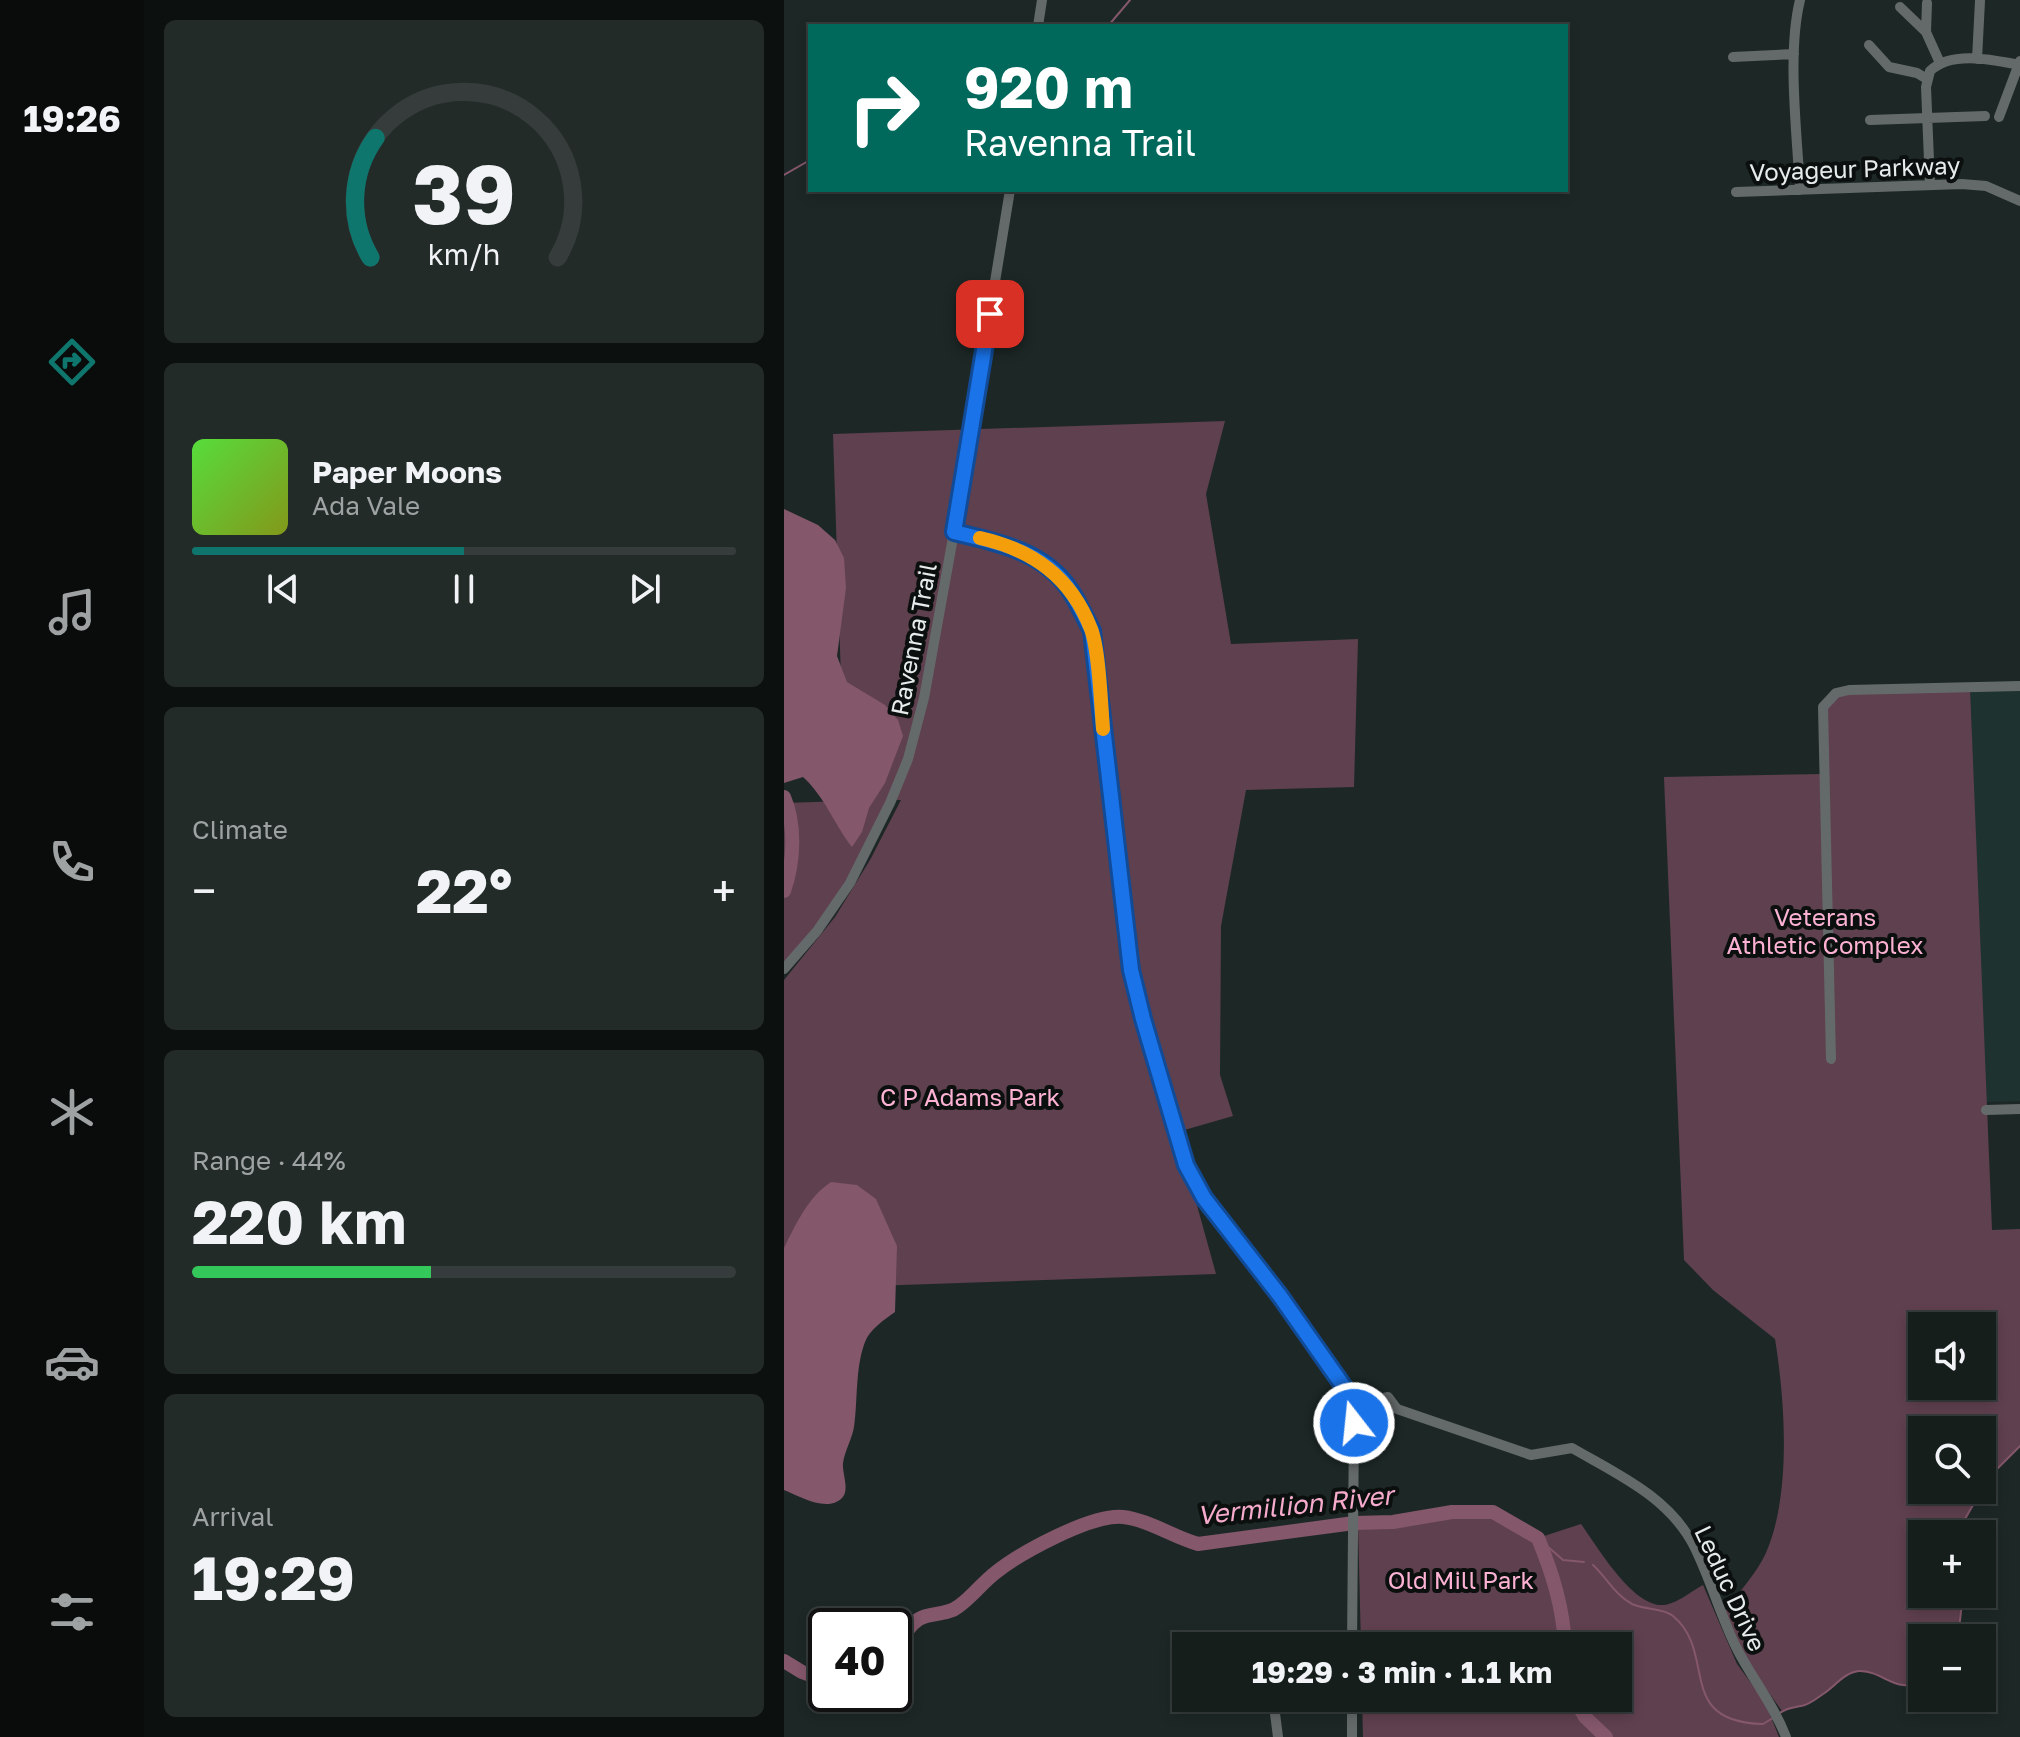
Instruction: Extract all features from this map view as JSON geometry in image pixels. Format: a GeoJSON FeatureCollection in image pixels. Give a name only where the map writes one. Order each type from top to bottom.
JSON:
{"type":"FeatureCollection","features":[{"type":"Feature","properties":{"kind":"street"},"geometry":{"type":"LineString","coordinates":[[1038,24],[1042,0]]}},
{"type":"Feature","properties":{"kind":"street"},"geometry":{"type":"LineString","coordinates":[[1800,0],[1794,54],[1800,190]]}},
{"type":"Feature","properties":{"kind":"street"},"geometry":{"type":"LineString","coordinates":[[1977,59],[1980,1]]}},
{"type":"Feature","properties":{"kind":"street"},"geometry":{"type":"LineString","coordinates":[[1926,32],[1927,3]]}},
{"type":"Feature","properties":{"kind":"street"},"geometry":{"type":"LineString","coordinates":[[1900,7],[1926,32],[1940,63]]}},
{"type":"Feature","properties":{"kind":"street"},"geometry":{"type":"LineString","coordinates":[[1869,45],[1889,67],[1917,73],[1927,79]]}},
{"type":"Feature","properties":{"kind":"street"},"geometry":{"type":"LineString","coordinates":[[1733,57],[1794,54]]}},
{"type":"Feature","properties":{"kind":"street"},"geometry":{"type":"LineString","coordinates":[[1930,185],[1927,79],[1930,71],[1946,60],[1977,59],[2020,64],[1999,117]]}},
{"type":"Feature","properties":{"kind":"street"},"geometry":{"type":"LineString","coordinates":[[1870,120],[1985,116]]}},
{"type":"Feature","properties":{"kind":"street","name":"Voyageur Parkway"},"geometry":{"type":"LineString","coordinates":[[1736,192],[1986,186],[2020,201]]}},
{"type":"Feature","properties":{"kind":"street","name":"Ravenna Trail"},"geometry":{"type":"LineString","coordinates":[[784,969],[817,931],[850,883],[908,759],[924,698],[954,532],[1010,192]]}},
{"type":"Feature","properties":{"kind":"street"},"geometry":{"type":"LineString","coordinates":[[954,532],[1009,545],[1053,571],[1068,587],[1092,631],[1131,970],[1186,1165],[1204,1198],[1310,1338],[1344,1387],[1352,1405],[1352,1632]]}},
{"type":"Feature","properties":{"kind":"street"},"geometry":{"type":"LineString","coordinates":[[1831,1059],[1823,707],[1836,693],[1849,690],[2020,686]]}},
{"type":"Feature","properties":{"kind":"street"},"geometry":{"type":"LineString","coordinates":[[1986,1110],[2020,1109]]}},
{"type":"Feature","properties":{"kind":"street","name":"Leduc Drive"},"geometry":{"type":"LineString","coordinates":[[1352,1405],[1388,1397],[1397,1409],[1531,1455],[1572,1448],[1651,1495],[1678,1522],[1694,1546],[1721,1616],[1747,1669],[1778,1714],[1786,1737]]}},
{"type":"Feature","properties":{"kind":"street"},"geometry":{"type":"LineString","coordinates":[[1275,1712],[1278,1737]]}},
{"type":"Feature","properties":{"kind":"street"},"geometry":{"type":"LineString","coordinates":[[1352,1712],[1352,1737]]}},
{"type":"Feature","properties":{"kind":"shaded area"},"geometry":{"type":"Polygon","coordinates":[[[784,509],[818,525],[835,540],[844,558],[846,588],[837,656],[847,682],[885,705],[898,720],[903,736],[885,783],[869,808],[862,832],[852,847],[803,777],[784,783],[784,509]]]}},
{"type":"Feature","properties":{"kind":"shaded area"},"geometry":{"type":"Polygon","coordinates":[[[2020,686],[2020,1101],[1985,1102],[1970,687],[2020,686]]]}},
{"type":"Feature","properties":{"kind":"shaded area"},"geometry":{"type":"Polygon","coordinates":[[[831,1182],[857,1185],[876,1199],[897,1246],[895,1312],[867,1337],[862,1352],[854,1427],[843,1463],[844,1495],[836,1502],[821,1504],[784,1490],[784,1248],[809,1203],[831,1182]]]}},
{"type":"Feature","properties":{"kind":"green space","name":"C P Adams Park"},"geometry":{"type":"Polygon","coordinates":[[[1225,421],[1206,494],[1231,644],[1358,639],[1354,787],[1246,790],[1221,926],[1220,1075],[1233,1116],[1181,1131],[1123,938],[1216,1274],[784,1289],[784,980],[835,917],[870,860],[901,800],[891,800],[834,903],[784,964],[784,803],[845,801],[833,434],[1225,421]]]}},
{"type":"Feature","properties":{"kind":"green space","name":"Veterans Athletic Complex"},"geometry":{"type":"Polygon","coordinates":[[[1970,687],[1992,1230],[2020,1229],[2020,1446],[1996,1470],[1996,1416],[1908,1416],[1908,1504],[1974,1504],[1965,1520],[1908,1520],[1908,1608],[1961,1608],[1960,1624],[1908,1624],[1908,1684],[1858,1672],[1811,1702],[1782,1711],[1749,1665],[1725,1611],[1761,1562],[1774,1531],[1783,1477],[1781,1391],[1775,1339],[1713,1290],[1684,1260],[1664,777],[1823,774],[1821,717],[1836,693],[1970,687]]]}},
{"type":"Feature","properties":{"kind":"green space","name":"Old Mill Park"},"geometry":{"type":"Polygon","coordinates":[[[1452,1512],[1493,1512],[1538,1538],[1581,1524],[1617,1574],[1640,1597],[1652,1603],[1669,1604],[1703,1585],[1737,1664],[1765,1702],[1779,1737],[1363,1737],[1362,1712],[1632,1712],[1632,1632],[1361,1632],[1358,1523],[1393,1522],[1452,1512]]]}},
{"type":"Feature","properties":{"kind":"waterway"},"geometry":{"type":"LineString","coordinates":[[1110,24],[1130,0]]}},
{"type":"Feature","properties":{"kind":"waterway"},"geometry":{"type":"LineString","coordinates":[[784,175],[808,161]]}},
{"type":"Feature","properties":{"kind":"waterway","name":"Vermillion River"},"geometry":{"type":"LineString","coordinates":[[784,797],[792,844],[784,891]]}},
{"type":"Feature","properties":{"kind":"waterway"},"geometry":{"type":"LineString","coordinates":[[1996,1470],[2020,1446]]}},
{"type":"Feature","properties":{"kind":"waterway"},"geometry":{"type":"LineString","coordinates":[[1965,1520],[1974,1504]]}},
{"type":"Feature","properties":{"kind":"waterway","name":"Vermillion River"},"geometry":{"type":"LineString","coordinates":[[912,1624],[928,1615],[954,1609],[995,1573],[1056,1536],[1109,1518],[1133,1519],[1198,1544],[1354,1523],[1393,1522],[1452,1512],[1493,1512],[1538,1538],[1556,1591],[1564,1632]]}},
{"type":"Feature","properties":{"kind":"waterway"},"geometry":{"type":"LineString","coordinates":[[1538,1538],[1563,1560],[1584,1562]]}},
{"type":"Feature","properties":{"kind":"waterway"},"geometry":{"type":"LineString","coordinates":[[1593,1565],[1626,1600],[1637,1606],[1669,1613],[1686,1631],[1694,1648],[1707,1699],[1718,1711],[1735,1720],[1763,1724],[1773,1718]]}},
{"type":"Feature","properties":{"kind":"waterway"},"geometry":{"type":"LineString","coordinates":[[1960,1624],[1961,1608]]}},
{"type":"Feature","properties":{"kind":"waterway","name":"Vermillion River"},"geometry":{"type":"LineString","coordinates":[[784,1661],[808,1674]]}},
{"type":"Feature","properties":{"kind":"waterway"},"geometry":{"type":"LineString","coordinates":[[1778,1714],[1810,1703],[1854,1672],[1868,1672],[1908,1684]]}},
{"type":"Feature","properties":{"kind":"waterway","name":"Vermillion River"},"geometry":{"type":"LineString","coordinates":[[1582,1712],[1606,1737]]}},
{"type":"Feature","properties":{"kind":"slow traffic"},"geometry":{"type":"LineString","coordinates":[[980,538],[1009,545],[1026,554],[1053,571],[1068,587],[1092,631],[1103,729]]}},
{"type":"Feature","properties":{"kind":"route"},"geometry":{"type":"LineString","coordinates":[[990,314],[954,532],[1009,545],[1053,571],[1068,587],[1092,631],[1131,970],[1186,1165],[1204,1198],[1334,1371],[1352,1405],[1354,1423]]}}]}
